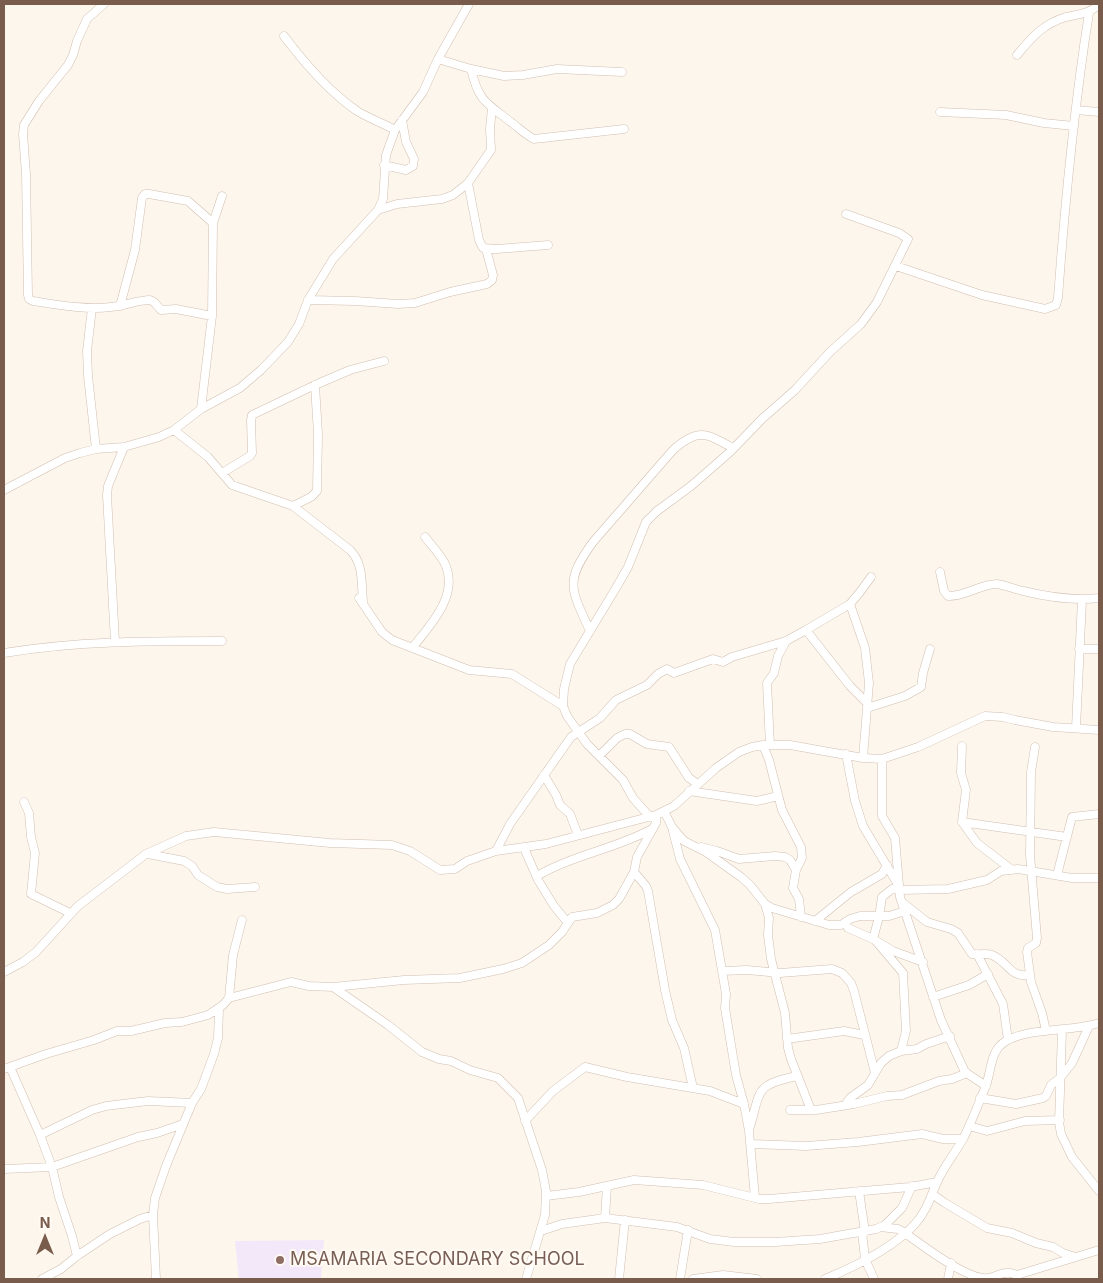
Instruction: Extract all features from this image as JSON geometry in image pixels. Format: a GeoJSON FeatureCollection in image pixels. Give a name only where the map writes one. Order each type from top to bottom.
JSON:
{"type":"FeatureCollection","features":[{"type":"Feature","properties":{"kind":"street"},"geometry":{"type":"LineString","coordinates":[[104,4],[87,19],[68,65],[24,125],[29,299],[92,308],[120,306],[150,300],[161,310],[176,310],[212,316]]}},
{"type":"Feature","properties":{"kind":"street"},"geometry":{"type":"LineString","coordinates":[[4,490],[65,458],[96,449],[124,447],[159,437],[174,430],[201,409],[240,388],[261,370],[288,342],[299,324],[308,300],[333,259],[378,210],[383,199],[384,165],[388,145],[395,130],[423,92],[438,59],[470,4]]}},
{"type":"Feature","properties":{"kind":"street"},"geometry":{"type":"LineString","coordinates":[[1017,56],[1045,26],[1067,17],[1089,12],[1099,5]]}},
{"type":"Feature","properties":{"kind":"street"},"geometry":{"type":"LineString","coordinates":[[896,266],[999,299],[1046,308],[1056,305],[1074,126],[1089,12]]}},
{"type":"Feature","properties":{"kind":"street"},"geometry":{"type":"LineString","coordinates":[[284,36],[328,88],[359,112],[395,130]]}},
{"type":"Feature","properties":{"kind":"street"},"geometry":{"type":"LineString","coordinates":[[438,59],[504,76],[557,69],[622,72]]}},
{"type":"Feature","properties":{"kind":"street"},"geometry":{"type":"LineString","coordinates":[[471,69],[475,88],[481,98],[526,136],[534,139],[624,129]]}},
{"type":"Feature","properties":{"kind":"street"},"geometry":{"type":"LineString","coordinates":[[378,210],[397,204],[442,199],[453,195],[468,182],[491,150],[492,108]]}},
{"type":"Feature","properties":{"kind":"street"},"geometry":{"type":"LineString","coordinates":[[1076,110],[1099,112]]}},
{"type":"Feature","properties":{"kind":"street"},"geometry":{"type":"LineString","coordinates":[[940,112],[1006,115],[1074,126]]}},
{"type":"Feature","properties":{"kind":"street"},"geometry":{"type":"LineString","coordinates":[[384,165],[406,170],[413,166],[414,159],[407,148],[402,120]]}},
{"type":"Feature","properties":{"kind":"street"},"geometry":{"type":"LineString","coordinates":[[308,300],[415,303],[450,292],[487,284],[492,280],[492,275],[486,249],[479,240],[468,182]]}},
{"type":"Feature","properties":{"kind":"street"},"geometry":{"type":"LineString","coordinates":[[120,306],[135,250],[142,198],[145,194],[188,201],[213,223]]}},
{"type":"Feature","properties":{"kind":"street"},"geometry":{"type":"LineString","coordinates":[[201,409],[212,316],[213,223],[222,196]]}},
{"type":"Feature","properties":{"kind":"street"},"geometry":{"type":"LineString","coordinates":[[77,1256],[59,1197],[52,1166],[40,1135],[7,1068],[107,1034],[208,1016],[229,998],[291,982],[309,986],[333,987],[404,980],[447,979],[503,969],[522,963],[549,945],[575,916],[594,914],[614,905],[619,899],[634,872],[637,856],[657,820],[633,798],[622,780],[578,732],[567,716],[563,706],[564,689],[570,664],[624,574],[646,522],[734,448],[869,315],[896,266],[908,239],[899,233],[846,214]]}},
{"type":"Feature","properties":{"kind":"street"},"geometry":{"type":"LineString","coordinates":[[486,249],[548,245]]}},
{"type":"Feature","properties":{"kind":"street"},"geometry":{"type":"LineString","coordinates":[[92,308],[87,352],[96,449]]}},
{"type":"Feature","properties":{"kind":"street"},"geometry":{"type":"LineString","coordinates":[[222,473],[252,453],[252,415],[350,370],[384,361]]}},
{"type":"Feature","properties":{"kind":"street"},"geometry":{"type":"LineString","coordinates":[[292,506],[311,497],[318,491],[318,434],[315,385]]}},
{"type":"Feature","properties":{"kind":"street"},"geometry":{"type":"LineString","coordinates":[[174,430],[208,457],[232,485],[292,506],[354,554],[360,568],[360,599],[382,632],[392,640],[469,670],[512,674],[563,706]]}},
{"type":"Feature","properties":{"kind":"street"},"geometry":{"type":"LineString","coordinates":[[590,631],[574,594],[573,585],[574,575],[582,557],[593,542],[672,450],[686,438],[708,436],[734,448]]}},
{"type":"Feature","properties":{"kind":"street"},"geometry":{"type":"LineString","coordinates":[[115,642],[107,495],[108,486],[124,447]]}},
{"type":"Feature","properties":{"kind":"street"},"geometry":{"type":"LineString","coordinates":[[413,647],[446,600],[449,583],[446,566],[425,537]]}},
{"type":"Feature","properties":{"kind":"street"},"geometry":{"type":"LineString","coordinates":[[940,572],[944,592],[948,596],[959,595],[994,584],[1031,593],[1082,600],[1099,598]]}},
{"type":"Feature","properties":{"kind":"street"},"geometry":{"type":"LineString","coordinates":[[496,851],[510,824],[563,747],[578,732],[600,718],[616,700],[647,685],[658,674],[667,669],[674,674],[713,659],[722,662],[732,657],[786,641],[850,604],[871,577]]}},
{"type":"Feature","properties":{"kind":"street"},"geometry":{"type":"LineString","coordinates":[[1076,728],[1082,600]]}},
{"type":"Feature","properties":{"kind":"street"},"geometry":{"type":"LineString","coordinates":[[850,604],[865,648],[869,683],[863,758]]}},
{"type":"Feature","properties":{"kind":"street"},"geometry":{"type":"LineString","coordinates":[[806,630],[867,706]]}},
{"type":"Feature","properties":{"kind":"street"},"geometry":{"type":"LineString","coordinates":[[4,654],[31,649],[115,642],[222,641]]}},
{"type":"Feature","properties":{"kind":"street"},"geometry":{"type":"LineString","coordinates":[[786,641],[778,656],[774,674],[767,683],[766,745],[782,810],[801,847],[802,858],[796,870],[794,888],[801,916]]}},
{"type":"Feature","properties":{"kind":"street"},"geometry":{"type":"LineString","coordinates":[[867,706],[905,696],[921,688],[930,649]]}},
{"type":"Feature","properties":{"kind":"street"},"geometry":{"type":"LineString","coordinates":[[1079,649],[1099,649]]}},
{"type":"Feature","properties":{"kind":"street"},"geometry":{"type":"LineString","coordinates":[[4,972],[23,962],[36,952],[70,913],[146,854],[186,836],[214,832],[330,843],[392,845],[410,850],[442,870],[455,869],[467,860],[496,851],[546,844],[653,816],[674,806],[716,768],[739,752],[766,745],[799,746],[863,758],[882,759],[896,756],[918,747],[985,716],[1003,717],[1053,727],[1099,730]]}},
{"type":"Feature","properties":{"kind":"street"},"geometry":{"type":"LineString","coordinates":[[599,756],[621,735],[630,734],[647,744],[669,747],[690,778],[698,784]]}},
{"type":"Feature","properties":{"kind":"street"},"geometry":{"type":"LineString","coordinates":[[962,746],[961,772],[966,790],[962,822],[976,843],[1012,870]]}},
{"type":"Feature","properties":{"kind":"street"},"geometry":{"type":"LineString","coordinates":[[1034,747],[1031,772],[1031,871],[1037,938],[1036,943],[1027,951],[1030,975],[1046,1031]]}},
{"type":"Feature","properties":{"kind":"street"},"geometry":{"type":"LineString","coordinates":[[846,754],[858,814],[870,840],[887,865],[899,888]]}},
{"type":"Feature","properties":{"kind":"street"},"geometry":{"type":"LineString","coordinates":[[882,759],[882,816],[895,838],[899,888],[905,911],[941,1020],[967,1073],[986,1086]]}},
{"type":"Feature","properties":{"kind":"street"},"geometry":{"type":"LineString","coordinates":[[544,775],[561,807],[570,814],[578,835]]}},
{"type":"Feature","properties":{"kind":"street"},"geometry":{"type":"LineString","coordinates":[[689,791],[757,801],[778,796]]}},
{"type":"Feature","properties":{"kind":"street"},"geometry":{"type":"LineString","coordinates":[[24,802],[29,813],[31,837],[35,852],[31,894],[70,913]]}},
{"type":"Feature","properties":{"kind":"street"},"geometry":{"type":"LineString","coordinates":[[664,811],[672,827],[680,859],[715,930],[726,994],[725,1008],[736,1075],[749,1130],[756,1198]]}},
{"type":"Feature","properties":{"kind":"street"},"geometry":{"type":"LineString","coordinates":[[1057,875],[1072,817],[1099,814]]}},
{"type":"Feature","properties":{"kind":"street"},"geometry":{"type":"LineString","coordinates":[[962,822],[1067,837]]}},
{"type":"Feature","properties":{"kind":"street"},"geometry":{"type":"LineString","coordinates":[[672,827],[684,841],[741,877],[765,904],[769,918],[771,959],[785,1013],[791,1059],[811,1110]]}},
{"type":"Feature","properties":{"kind":"street"},"geometry":{"type":"LineString","coordinates":[[537,876],[560,863],[603,850],[652,829]]}},
{"type":"Feature","properties":{"kind":"street"},"geometry":{"type":"LineString","coordinates":[[696,847],[712,849],[743,860],[756,857],[781,856],[790,860],[796,870]]}},
{"type":"Feature","properties":{"kind":"street"},"geometry":{"type":"LineString","coordinates":[[524,848],[554,906],[568,922]]}},
{"type":"Feature","properties":{"kind":"street"},"geometry":{"type":"LineString","coordinates":[[146,854],[184,860],[192,866],[198,875],[217,887],[227,889],[255,887]]}},
{"type":"Feature","properties":{"kind":"street"},"geometry":{"type":"LineString","coordinates":[[815,920],[851,892],[882,874],[887,865]]}},
{"type":"Feature","properties":{"kind":"street"},"geometry":{"type":"LineString","coordinates":[[874,939],[882,897],[892,889],[948,889],[987,880],[1001,871],[1012,870],[1083,879],[1099,878]]}},
{"type":"Feature","properties":{"kind":"street"},"geometry":{"type":"LineString","coordinates":[[634,872],[648,891],[665,990],[672,1020],[686,1054],[693,1088]]}},
{"type":"Feature","properties":{"kind":"street"},"geometry":{"type":"LineString","coordinates":[[902,901],[926,922],[958,932],[970,953],[992,955],[1005,962],[1014,973],[1021,976],[1030,975]]}},
{"type":"Feature","properties":{"kind":"street"},"geometry":{"type":"LineString","coordinates":[[765,904],[829,925],[841,925],[850,919],[860,916],[879,917],[905,911]]}},
{"type":"Feature","properties":{"kind":"street"},"geometry":{"type":"LineString","coordinates":[[229,998],[233,955],[242,920]]}},
{"type":"Feature","properties":{"kind":"street"},"geometry":{"type":"LineString","coordinates":[[845,922],[848,928],[874,939],[893,951],[923,962]]}},
{"type":"Feature","properties":{"kind":"street"},"geometry":{"type":"LineString","coordinates":[[874,939],[903,974],[906,1031],[901,1051]]}},
{"type":"Feature","properties":{"kind":"street"},"geometry":{"type":"LineString","coordinates":[[977,954],[1004,1007],[1008,1040]]}},
{"type":"Feature","properties":{"kind":"street"},"geometry":{"type":"LineString","coordinates":[[722,971],[837,970],[851,983],[854,991],[875,1074]]}},
{"type":"Feature","properties":{"kind":"street"},"geometry":{"type":"LineString","coordinates":[[933,996],[969,985],[988,974]]}},
{"type":"Feature","properties":{"kind":"street"},"geometry":{"type":"LineString","coordinates":[[333,987],[388,1025],[422,1052],[498,1078],[518,1098],[542,1170],[546,1196],[545,1215],[526,1279]]}},
{"type":"Feature","properties":{"kind":"street"},"geometry":{"type":"LineString","coordinates":[[156,1279],[153,1215],[155,1198],[183,1124],[192,1103],[201,1089],[214,1054],[218,1038],[219,1008]]}},
{"type":"Feature","properties":{"kind":"street"},"geometry":{"type":"LineString","coordinates":[[825,1279],[865,1259],[905,1233],[922,1215],[937,1182],[969,1126],[986,1086],[997,1049],[1008,1040],[1046,1031],[1099,1023]]}},
{"type":"Feature","properties":{"kind":"street"},"geometry":{"type":"LineString","coordinates":[[980,1098],[1016,1104],[1036,1101],[1046,1096],[1051,1085],[1060,1078],[1072,1063],[1089,1026]]}},
{"type":"Feature","properties":{"kind":"street"},"geometry":{"type":"LineString","coordinates":[[1062,1030],[1060,1078],[1061,1134],[1072,1157],[1099,1191]]}},
{"type":"Feature","properties":{"kind":"street"},"geometry":{"type":"LineString","coordinates":[[787,1039],[844,1031],[864,1036]]}},
{"type":"Feature","properties":{"kind":"street"},"geometry":{"type":"LineString","coordinates":[[846,1105],[850,1098],[868,1085],[886,1059],[901,1051],[917,1049],[950,1036]]}},
{"type":"Feature","properties":{"kind":"street"},"geometry":{"type":"LineString","coordinates":[[525,1121],[553,1090],[585,1067],[626,1077],[710,1090],[744,1104]]}},
{"type":"Feature","properties":{"kind":"street"},"geometry":{"type":"LineString","coordinates":[[790,1110],[811,1110],[846,1105],[908,1093],[967,1073]]}},
{"type":"Feature","properties":{"kind":"street"},"geometry":{"type":"LineString","coordinates":[[749,1130],[760,1092],[764,1086],[777,1080],[797,1076]]}},
{"type":"Feature","properties":{"kind":"street"},"geometry":{"type":"LineString","coordinates":[[40,1135],[92,1110],[106,1106],[148,1101],[192,1103]]}},
{"type":"Feature","properties":{"kind":"street"},"geometry":{"type":"LineString","coordinates":[[969,1126],[986,1131],[1025,1121],[1060,1120]]}},
{"type":"Feature","properties":{"kind":"street"},"geometry":{"type":"LineString","coordinates":[[4,1169],[52,1166],[183,1124]]}},
{"type":"Feature","properties":{"kind":"street"},"geometry":{"type":"LineString","coordinates":[[751,1144],[806,1146],[922,1134],[943,1139],[962,1139]]}},
{"type":"Feature","properties":{"kind":"street"},"geometry":{"type":"LineString","coordinates":[[546,1196],[579,1192],[634,1180],[689,1183],[716,1187],[756,1198],[782,1199],[937,1182]]}},
{"type":"Feature","properties":{"kind":"street"},"geometry":{"type":"LineString","coordinates":[[606,1218],[607,1186]]}},
{"type":"Feature","properties":{"kind":"street"},"geometry":{"type":"LineString","coordinates":[[541,1231],[562,1224],[606,1218],[688,1230],[710,1239],[734,1242],[751,1243],[820,1239],[863,1232],[885,1225],[902,1208],[912,1186]]}},
{"type":"Feature","properties":{"kind":"street"},"geometry":{"type":"LineString","coordinates":[[859,1191],[865,1259],[873,1276],[882,1279]]}},
{"type":"Feature","properties":{"kind":"street"},"geometry":{"type":"LineString","coordinates":[[932,1194],[945,1204],[988,1228],[1012,1233],[1036,1243],[1053,1247],[1068,1256],[1078,1258]]}},
{"type":"Feature","properties":{"kind":"street"},"geometry":{"type":"LineString","coordinates":[[42,1279],[61,1269],[95,1243],[128,1224],[153,1215]]}},
{"type":"Feature","properties":{"kind":"street"},"geometry":{"type":"LineString","coordinates":[[619,1279],[624,1220]]}},
{"type":"Feature","properties":{"kind":"street"},"geometry":{"type":"LineString","coordinates":[[880,1227],[898,1229],[951,1264],[976,1277],[988,1279],[1007,1272],[1018,1275],[1099,1250]]}},
{"type":"Feature","properties":{"kind":"street"},"geometry":{"type":"LineString","coordinates":[[680,1279],[688,1230]]}},
{"type":"Feature","properties":{"kind":"street"},"geometry":{"type":"LineString","coordinates":[[948,1279],[951,1264]]}},
{"type":"Feature","properties":{"kind":"street"},"geometry":{"type":"LineString","coordinates":[[693,1279],[716,1277],[748,1277],[757,1279]]}},
{"type":"Feature","properties":{"kind":"shaded area","name":"MSAMARIA SECONDARY SCHOOL"},"geometry":{"type":"Polygon","coordinates":[[[324,1240],[321,1279],[239,1279],[235,1241],[324,1240]]]}},
{"type":"Feature","properties":{"kind":"place","name":"MSAMARIA SECONDARY SCHOOL"},"geometry":{"type":"Point","coordinates":[280,1260]}}]}
